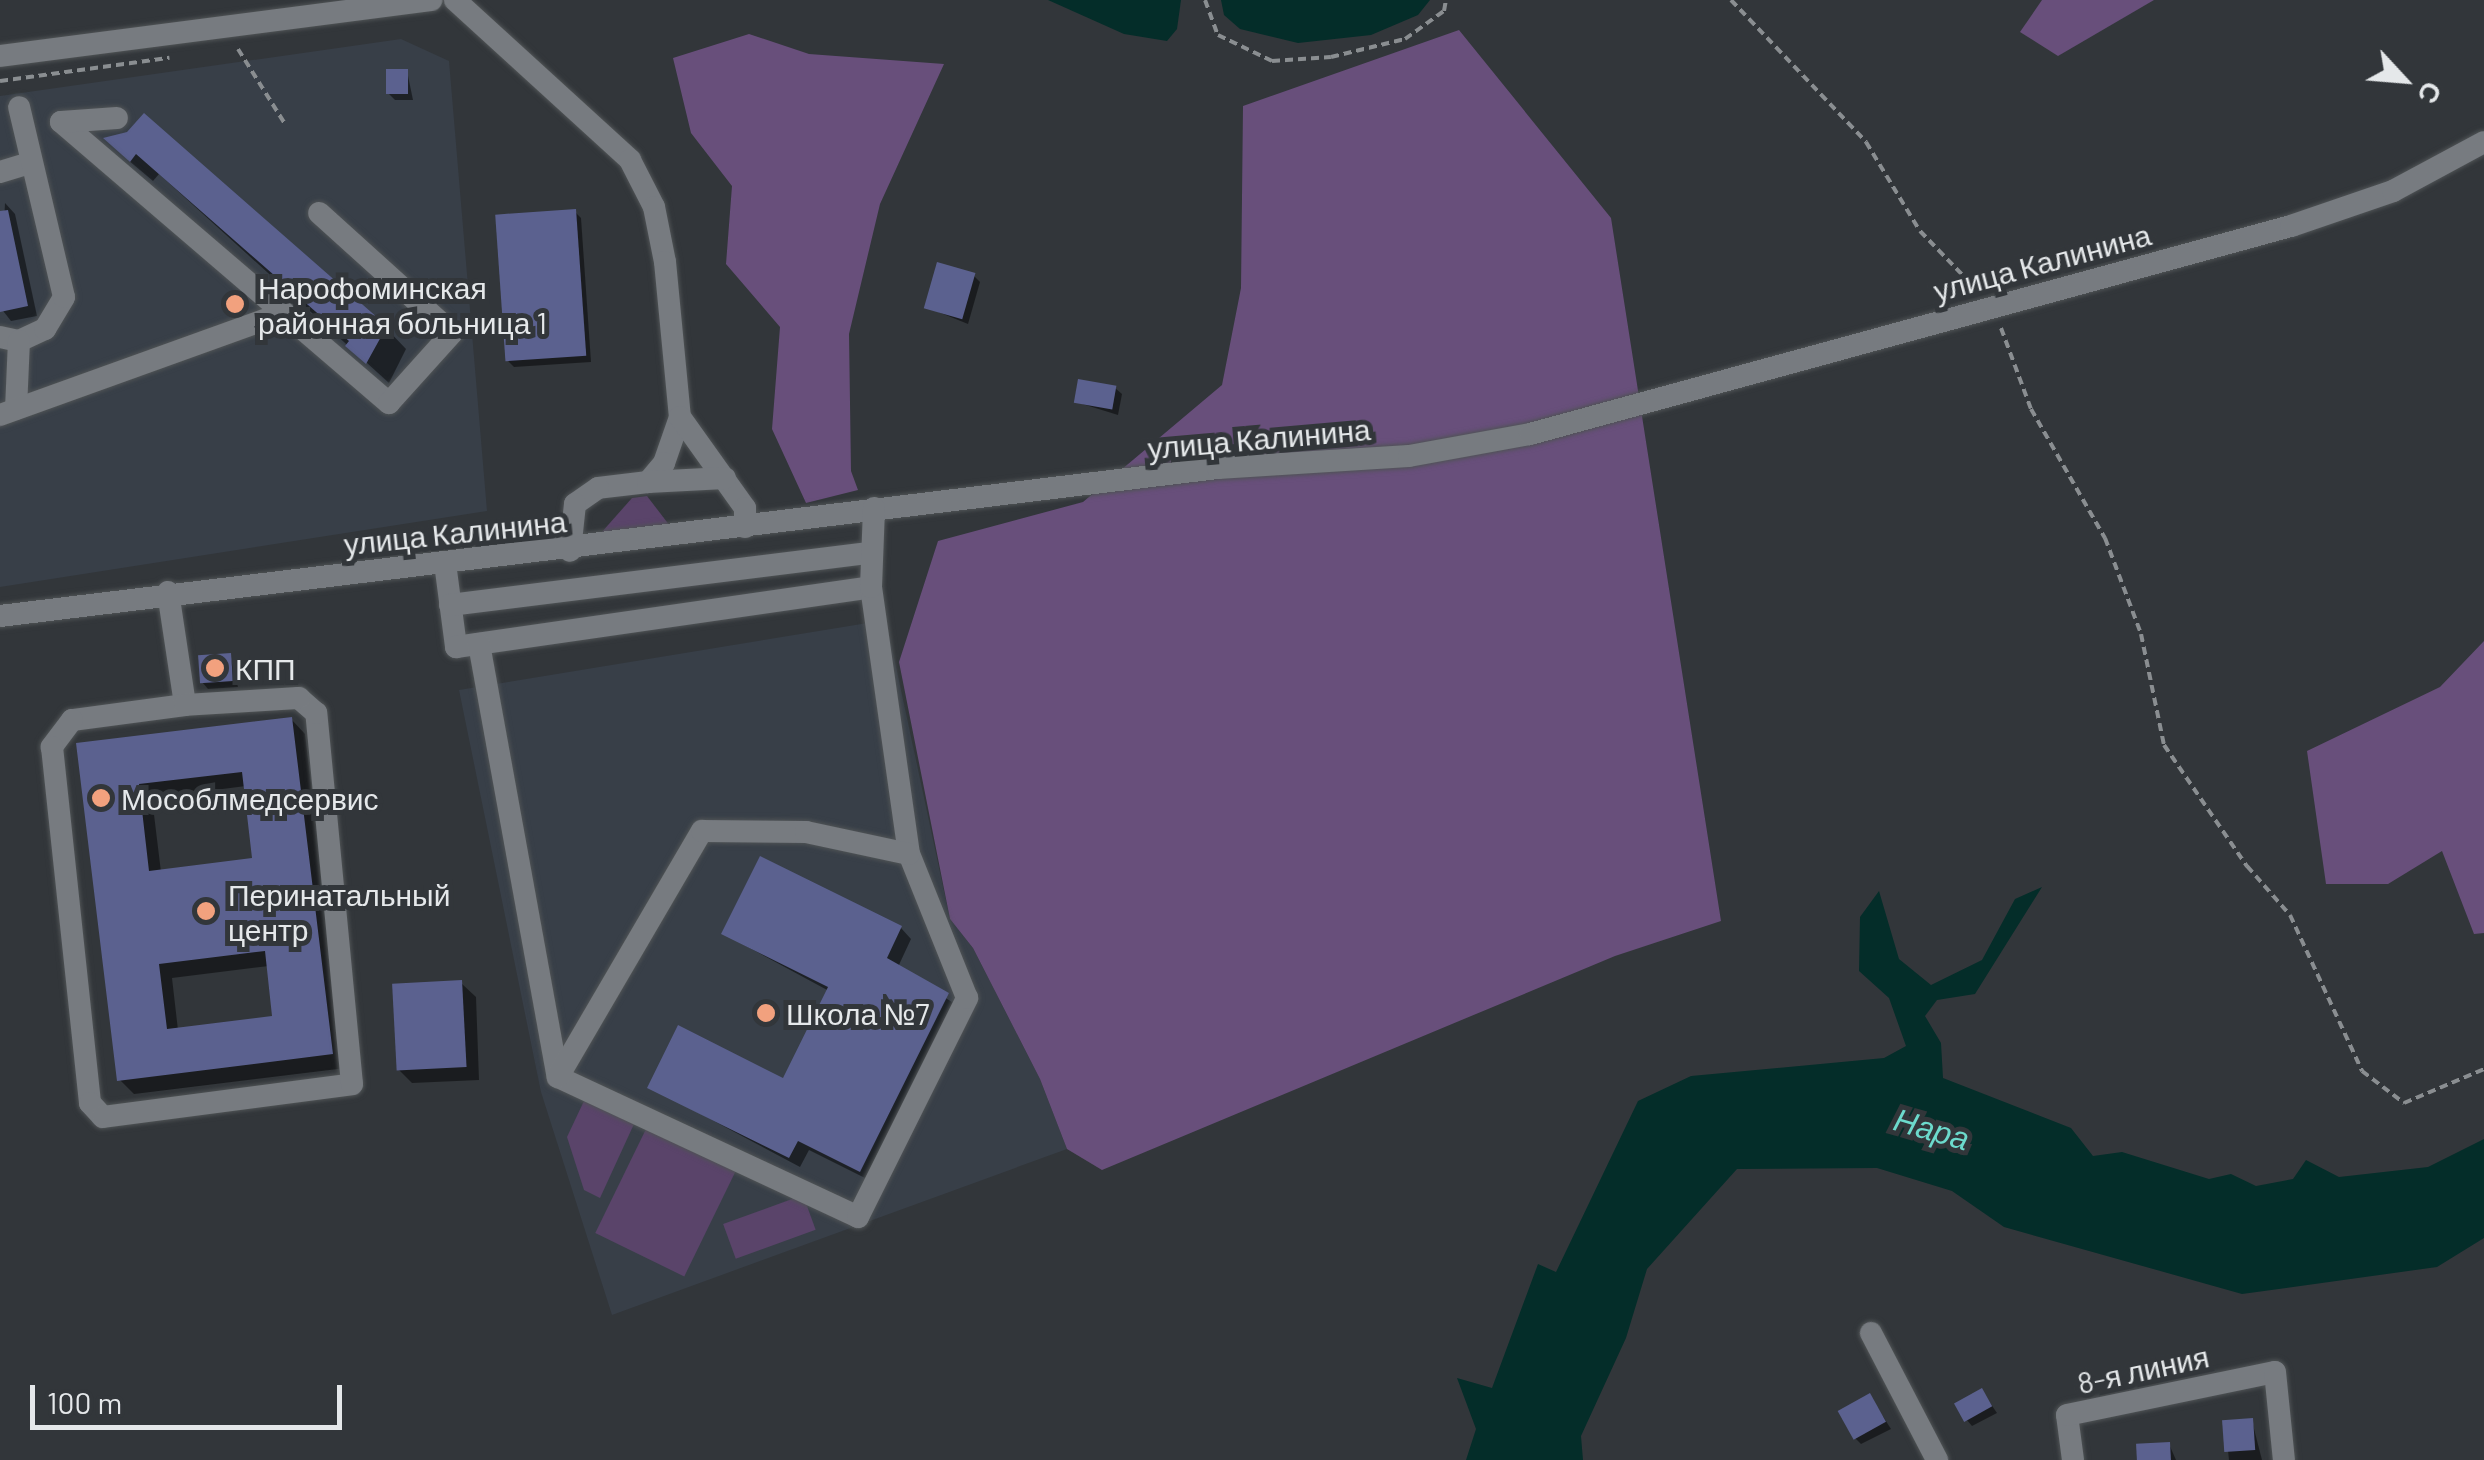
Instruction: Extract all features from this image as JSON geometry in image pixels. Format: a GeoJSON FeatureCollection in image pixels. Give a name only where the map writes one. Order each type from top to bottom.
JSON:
{"type":"FeatureCollection","features":[{"type":"Feature","properties":{"kind":"street"},"geometry":{"type":"LineString","coordinates":[[0,56],[431,0]]}},
{"type":"Feature","properties":{"kind":"street"},"geometry":{"type":"LineString","coordinates":[[454,0],[630,160],[654,207],[666,262],[680,417],[664,463],[648,482]]}},
{"type":"Feature","properties":{"kind":"street"},"geometry":{"type":"LineString","coordinates":[[19,106],[64,297],[45,329],[10,339],[8,412],[284,313]]}},
{"type":"Feature","properties":{"kind":"street"},"geometry":{"type":"LineString","coordinates":[[117,118],[61,122],[389,403],[452,333],[318,213]]}},
{"type":"Feature","properties":{"kind":"street","name":"улица Калинина"},"geometry":{"type":"LineString","coordinates":[[0,616],[168,592],[570,551],[874,508],[1218,468],[1409,456],[1530,434],[2361,204],[2484,142]]}},
{"type":"Feature","properties":{"kind":"street"},"geometry":{"type":"LineString","coordinates":[[0,172],[30,163]]}},
{"type":"Feature","properties":{"kind":"street"},"geometry":{"type":"LineString","coordinates":[[680,417],[745,508],[745,527]]}},
{"type":"Feature","properties":{"kind":"street"},"geometry":{"type":"LineString","coordinates":[[570,551],[575,504],[598,488],[725,478]]}},
{"type":"Feature","properties":{"kind":"street"},"geometry":{"type":"LineString","coordinates":[[558,1077],[858,1217],[967,998],[909,854],[871,587],[874,508]]}},
{"type":"Feature","properties":{"kind":"street"},"geometry":{"type":"LineString","coordinates":[[450,605],[870,553]]}},
{"type":"Feature","properties":{"kind":"street"},"geometry":{"type":"LineString","coordinates":[[445,563],[456,647],[871,587]]}},
{"type":"Feature","properties":{"kind":"street"},"geometry":{"type":"LineString","coordinates":[[168,592],[185,705]]}},
{"type":"Feature","properties":{"kind":"street"},"geometry":{"type":"LineString","coordinates":[[479,644],[558,1077]]}},
{"type":"Feature","properties":{"kind":"street"},"geometry":{"type":"LineString","coordinates":[[299,698],[316,712],[352,1084],[104,1117],[90,1104],[52,747],[72,720],[185,705],[299,698]]}},
{"type":"Feature","properties":{"kind":"street"},"geometry":{"type":"LineString","coordinates":[[558,1077],[702,830],[806,832],[909,854]]}},
{"type":"Feature","properties":{"kind":"street"},"geometry":{"type":"LineString","coordinates":[[1872,1332],[1936,1460]]}},
{"type":"Feature","properties":{"kind":"street","name":"8-я линия"},"geometry":{"type":"LineString","coordinates":[[2072,1460],[2067,1415],[2275,1372],[2284,1460]]}},
{"type":"Feature","properties":{"kind":"path"},"geometry":{"type":"LineString","coordinates":[[1206,0],[1218,35],[1272,61],[1331,57],[1405,39],[1444,10],[1446,0]]}},
{"type":"Feature","properties":{"kind":"path"},"geometry":{"type":"LineString","coordinates":[[1731,0],[1866,142],[1920,230],[1992,305],[2031,409],[2105,538],[2140,634],[2164,746],[2246,866],[2290,915],[2362,1070],[2404,1104],[2484,1068]]}},
{"type":"Feature","properties":{"kind":"path"},"geometry":{"type":"LineString","coordinates":[[221,51],[239,48],[285,124]]}},
{"type":"Feature","properties":{"kind":"path"},"geometry":{"type":"LineString","coordinates":[[0,81],[184,56]]}},
{"type":"Feature","properties":{"kind":"shaded area"},"geometry":{"type":"Polygon","coordinates":[[[2042,0],[2154,0],[2058,56],[2020,32],[2042,0]]]}},
{"type":"Feature","properties":{"kind":"shaded area"},"geometry":{"type":"Polygon","coordinates":[[[1459,30],[1611,218],[1721,921],[1615,956],[1102,1170],[1067,1149],[1040,1079],[973,948],[950,919],[899,662],[938,541],[1083,502],[1222,385],[1241,288],[1243,106],[1459,30]]]}},
{"type":"Feature","properties":{"kind":"shaded area"},"geometry":{"type":"Polygon","coordinates":[[[749,34],[809,54],[944,64],[880,204],[849,334],[851,471],[858,490],[806,503],[772,429],[780,327],[726,264],[732,186],[691,133],[673,58],[749,34]]]}},
{"type":"Feature","properties":{"kind":"shaded area","name":"Нарофоминская районная больница 1"},"geometry":{"type":"Polygon","coordinates":[[[401,39],[449,61],[487,511],[0,587],[0,96],[401,39]]]}},
{"type":"Feature","properties":{"kind":"shaded area"},"geometry":{"type":"Polygon","coordinates":[[[647,496],[670,526],[601,533],[632,498],[647,496]]]}},
{"type":"Feature","properties":{"kind":"shaded area","name":"Школа №7"},"geometry":{"type":"Polygon","coordinates":[[[886,620],[950,919],[973,948],[1040,1079],[1067,1149],[612,1315],[541,1092],[459,690],[886,620]]]}},
{"type":"Feature","properties":{"kind":"shaded area"},"geometry":{"type":"Polygon","coordinates":[[[2484,641],[2484,933],[2474,934],[2442,851],[2388,884],[2326,884],[2307,751],[2440,687],[2484,641]]]}},
{"type":"Feature","properties":{"kind":"shaded area"},"geometry":{"type":"Polygon","coordinates":[[[584,1101],[634,1124],[600,1198],[584,1190],[567,1137],[584,1101]]]}},
{"type":"Feature","properties":{"kind":"shaded area"},"geometry":{"type":"Polygon","coordinates":[[[647,1127],[736,1170],[684,1276],[595,1233],[647,1127]]]}},
{"type":"Feature","properties":{"kind":"shaded area"},"geometry":{"type":"Polygon","coordinates":[[[803,1195],[816,1230],[736,1259],[723,1224],[803,1195]]]}},
{"type":"Feature","properties":{"kind":"water"},"geometry":{"type":"Polygon","coordinates":[[[1048,0],[1181,0],[1177,29],[1167,41],[1124,34],[1048,0]]]}},
{"type":"Feature","properties":{"kind":"water"},"geometry":{"type":"Polygon","coordinates":[[[1221,0],[1430,0],[1418,15],[1371,35],[1298,43],[1240,29],[1224,15],[1221,0]]]}},
{"type":"Feature","properties":{"kind":"water","name":"Нара"},"geometry":{"type":"Polygon","coordinates":[[[2042,887],[1975,994],[1937,1000],[1925,1016],[1941,1043],[1943,1078],[2071,1128],[2093,1156],[2122,1152],[2209,1179],[2231,1174],[2256,1186],[2293,1179],[2306,1160],[2339,1177],[2428,1167],[2484,1139],[2484,1238],[2437,1267],[2242,1294],[2004,1227],[1952,1191],[1877,1168],[1737,1169],[1647,1269],[1626,1338],[1581,1436],[1583,1460],[1466,1460],[1476,1429],[1457,1378],[1492,1388],[1538,1264],[1556,1272],[1638,1101],[1691,1076],[1884,1058],[1906,1046],[1889,998],[1859,971],[1860,917],[1879,891],[1899,959],[1931,985],[1982,960],[2015,899],[2042,887]]]}},
{"type":"Feature","properties":{"kind":"building"},"geometry":{"type":"Polygon","coordinates":[[[386,69],[408,69],[408,94],[386,94],[386,69]]]}},
{"type":"Feature","properties":{"kind":"building"},"geometry":{"type":"Polygon","coordinates":[[[144,113],[387,326],[366,364],[345,346],[349,341],[136,154],[130,162],[103,138],[127,132],[144,113]]]}},
{"type":"Feature","properties":{"kind":"building"},"geometry":{"type":"Polygon","coordinates":[[[576,209],[586,356],[505,361],[495,215],[576,209]]]}},
{"type":"Feature","properties":{"kind":"building"},"geometry":{"type":"Polygon","coordinates":[[[8,210],[28,306],[0,312],[0,211],[8,210]]]}},
{"type":"Feature","properties":{"kind":"building"},"geometry":{"type":"Polygon","coordinates":[[[937,262],[975,273],[962,319],[924,308],[937,262]]]}},
{"type":"Feature","properties":{"kind":"building"},"geometry":{"type":"Polygon","coordinates":[[[1078,379],[1116,386],[1112,409],[1074,403],[1078,379]]]}},
{"type":"Feature","properties":{"kind":"building","name":"КПП"},"geometry":{"type":"Polygon","coordinates":[[[231,653],[233,681],[200,683],[198,655],[231,653]]]}},
{"type":"Feature","properties":{"kind":"building","name":"Перинатальный центр"},"geometry":{"type":"Polygon","coordinates":[[[292,717],[333,1054],[117,1081],[76,743],[292,717]],[[242,772],[139,784],[149,871],[252,858],[242,772]],[[265,951],[159,964],[167,1029],[272,1016],[265,951]]]}},
{"type":"Feature","properties":{"kind":"building"},"geometry":{"type":"Polygon","coordinates":[[[760,856],[902,926],[887,958],[949,993],[860,1172],[798,1141],[789,1158],[647,1088],[678,1025],[783,1078],[828,987],[721,934],[760,856]]]}},
{"type":"Feature","properties":{"kind":"building"},"geometry":{"type":"Polygon","coordinates":[[[462,980],[467,1067],[397,1071],[392,984],[462,980]]]}},
{"type":"Feature","properties":{"kind":"building"},"geometry":{"type":"Polygon","coordinates":[[[1982,1388],[1992,1406],[1964,1422],[1954,1404],[1982,1388]]]}},
{"type":"Feature","properties":{"kind":"building"},"geometry":{"type":"Polygon","coordinates":[[[1870,1393],[1886,1422],[1854,1440],[1838,1411],[1870,1393]]]}},
{"type":"Feature","properties":{"kind":"building"},"geometry":{"type":"Polygon","coordinates":[[[2253,1418],[2255,1450],[2224,1452],[2222,1420],[2253,1418]]]}},
{"type":"Feature","properties":{"kind":"building"},"geometry":{"type":"Polygon","coordinates":[[[2170,1442],[2171,1460],[2137,1460],[2136,1444],[2170,1442]]]}},
{"type":"Feature","properties":{"kind":"place","name":"Нарофоминская районная больница 1"},"geometry":{"type":"Point","coordinates":[235,304]}},
{"type":"Feature","properties":{"kind":"place","name":"КПП"},"geometry":{"type":"Point","coordinates":[215,668]}},
{"type":"Feature","properties":{"kind":"place","name":"Мособлмедсервис"},"geometry":{"type":"Point","coordinates":[101,798]}},
{"type":"Feature","properties":{"kind":"place","name":"Перинатальный центр"},"geometry":{"type":"Point","coordinates":[206,911]}},
{"type":"Feature","properties":{"kind":"place","name":"Школа №7"},"geometry":{"type":"Point","coordinates":[766,1013]}}]}
